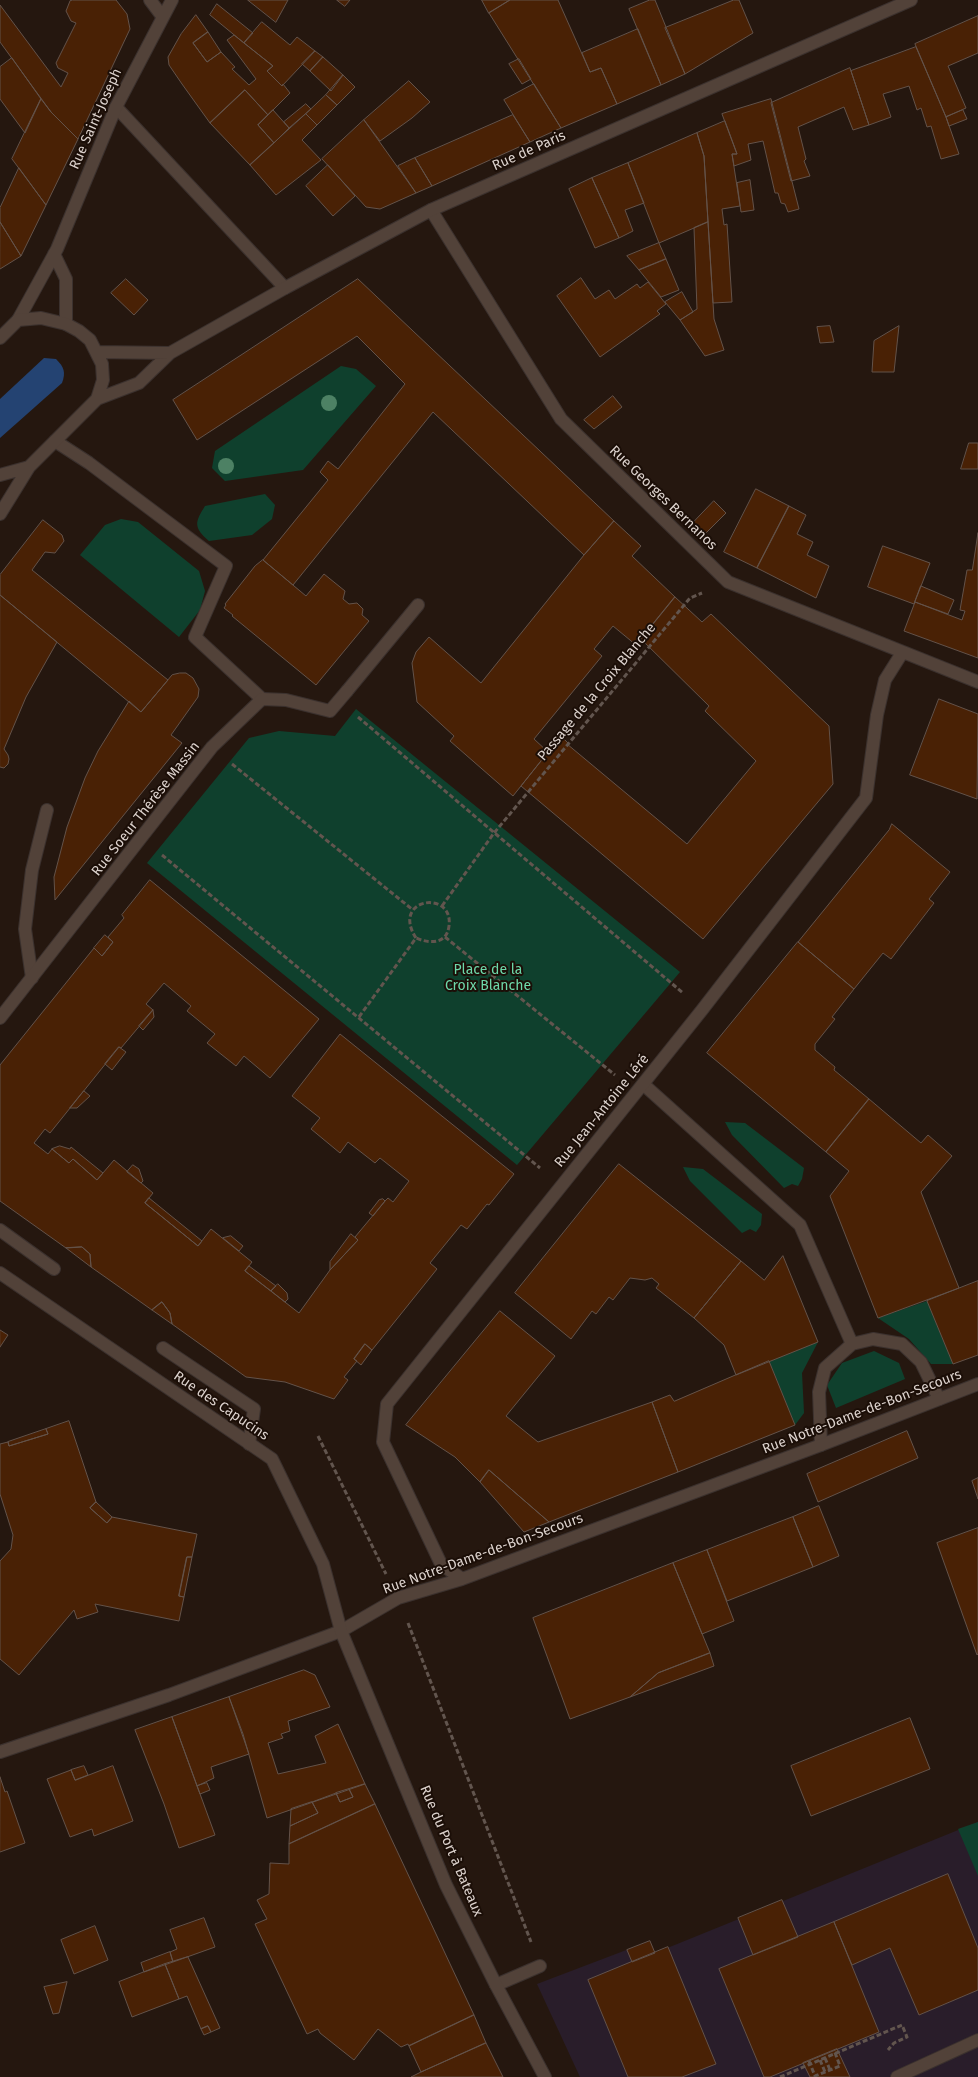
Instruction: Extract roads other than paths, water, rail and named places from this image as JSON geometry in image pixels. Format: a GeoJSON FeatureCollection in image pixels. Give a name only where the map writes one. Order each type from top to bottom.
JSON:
{"type":"FeatureCollection","features":[{"type":"Feature","properties":{"kind":"street"},"geometry":{"type":"LineString","coordinates":[[150,0],[162,16]]}},
{"type":"Feature","properties":{"kind":"street","name":"Rue Saint-Joseph"},"geometry":{"type":"LineString","coordinates":[[0,338],[18,320],[54,254],[116,107],[172,0]]}},
{"type":"Feature","properties":{"kind":"street","name":"Rue de Paris"},"geometry":{"type":"LineString","coordinates":[[97,399],[139,383],[170,353],[285,288],[431,210],[910,0]]}},
{"type":"Feature","properties":{"kind":"street"},"geometry":{"type":"LineString","coordinates":[[116,107],[285,288]]}},
{"type":"Feature","properties":{"kind":"street","name":"Rue Georges Bernanos"},"geometry":{"type":"LineString","coordinates":[[431,210],[561,419],[728,582],[978,682]]}},
{"type":"Feature","properties":{"kind":"street"},"geometry":{"type":"LineString","coordinates":[[54,254],[66,279],[66,324]]}},
{"type":"Feature","properties":{"kind":"street"},"geometry":{"type":"LineString","coordinates":[[0,514],[29,467],[97,399],[103,380],[102,364],[90,340],[66,324],[41,318],[18,320]]}},
{"type":"Feature","properties":{"kind":"street"},"geometry":{"type":"LineString","coordinates":[[96,352],[170,353]]}},
{"type":"Feature","properties":{"kind":"street"},"geometry":{"type":"LineString","coordinates":[[55,441],[89,463],[226,566],[195,636],[262,699],[286,700],[330,711],[418,606]]}},
{"type":"Feature","properties":{"kind":"street"},"geometry":{"type":"LineString","coordinates":[[0,474],[29,467]]}},
{"type":"Feature","properties":{"kind":"street","name":"Rue Jean-Antoine Léré"},"geometry":{"type":"LineString","coordinates":[[462,1579],[441,1564],[383,1442],[387,1404],[702,1010],[866,798],[877,715],[884,680],[902,653]]}},
{"type":"Feature","properties":{"kind":"street","name":"Rue Soeur Thérèse Massin"},"geometry":{"type":"LineString","coordinates":[[0,1018],[212,748],[262,699]]}},
{"type":"Feature","properties":{"kind":"street"},"geometry":{"type":"LineString","coordinates":[[32,978],[25,929],[32,870],[46,810]]}},
{"type":"Feature","properties":{"kind":"street"},"geometry":{"type":"LineString","coordinates":[[640,1088],[800,1225],[852,1344]]}},
{"type":"Feature","properties":{"kind":"street"},"geometry":{"type":"LineString","coordinates":[[0,1230],[54,1270]]}},
{"type":"Feature","properties":{"kind":"street","name":"Rue des Capucins"},"geometry":{"type":"LineString","coordinates":[[0,1273],[272,1459],[323,1564],[341,1631]]}},
{"type":"Feature","properties":{"kind":"street"},"geometry":{"type":"LineString","coordinates":[[821,1445],[818,1392],[825,1368],[852,1344],[873,1339],[902,1344],[921,1362],[939,1399]]}},
{"type":"Feature","properties":{"kind":"street"},"geometry":{"type":"LineString","coordinates":[[163,1348],[254,1409],[249,1444]]}},
{"type":"Feature","properties":{"kind":"street","name":"Rue Notre-Dame-de-Bon-Secours"},"geometry":{"type":"LineString","coordinates":[[0,1752],[170,1695],[341,1631],[398,1598],[462,1579],[821,1445],[978,1384]]}},
{"type":"Feature","properties":{"kind":"street","name":"Rue du Port à Bateaux"},"geometry":{"type":"LineString","coordinates":[[341,1631],[446,1885],[545,2077]]}},
{"type":"Feature","properties":{"kind":"street"},"geometry":{"type":"LineString","coordinates":[[496,1985],[540,1966]]}},
{"type":"Feature","properties":{"kind":"street"},"geometry":{"type":"LineString","coordinates":[[897,2077],[978,2040]]}},
{"type":"Feature","properties":{"kind":"water"},"geometry":{"type":"Polygon","coordinates":[[[44,358],[56,359],[61,365],[64,370],[62,383],[0,438],[0,399],[44,358]]]}},
{"type":"Feature","properties":{"kind":"park label","name":"Place de la Croix Blanche"},"geometry":{"type":"Point","coordinates":[488,978]}}]}
